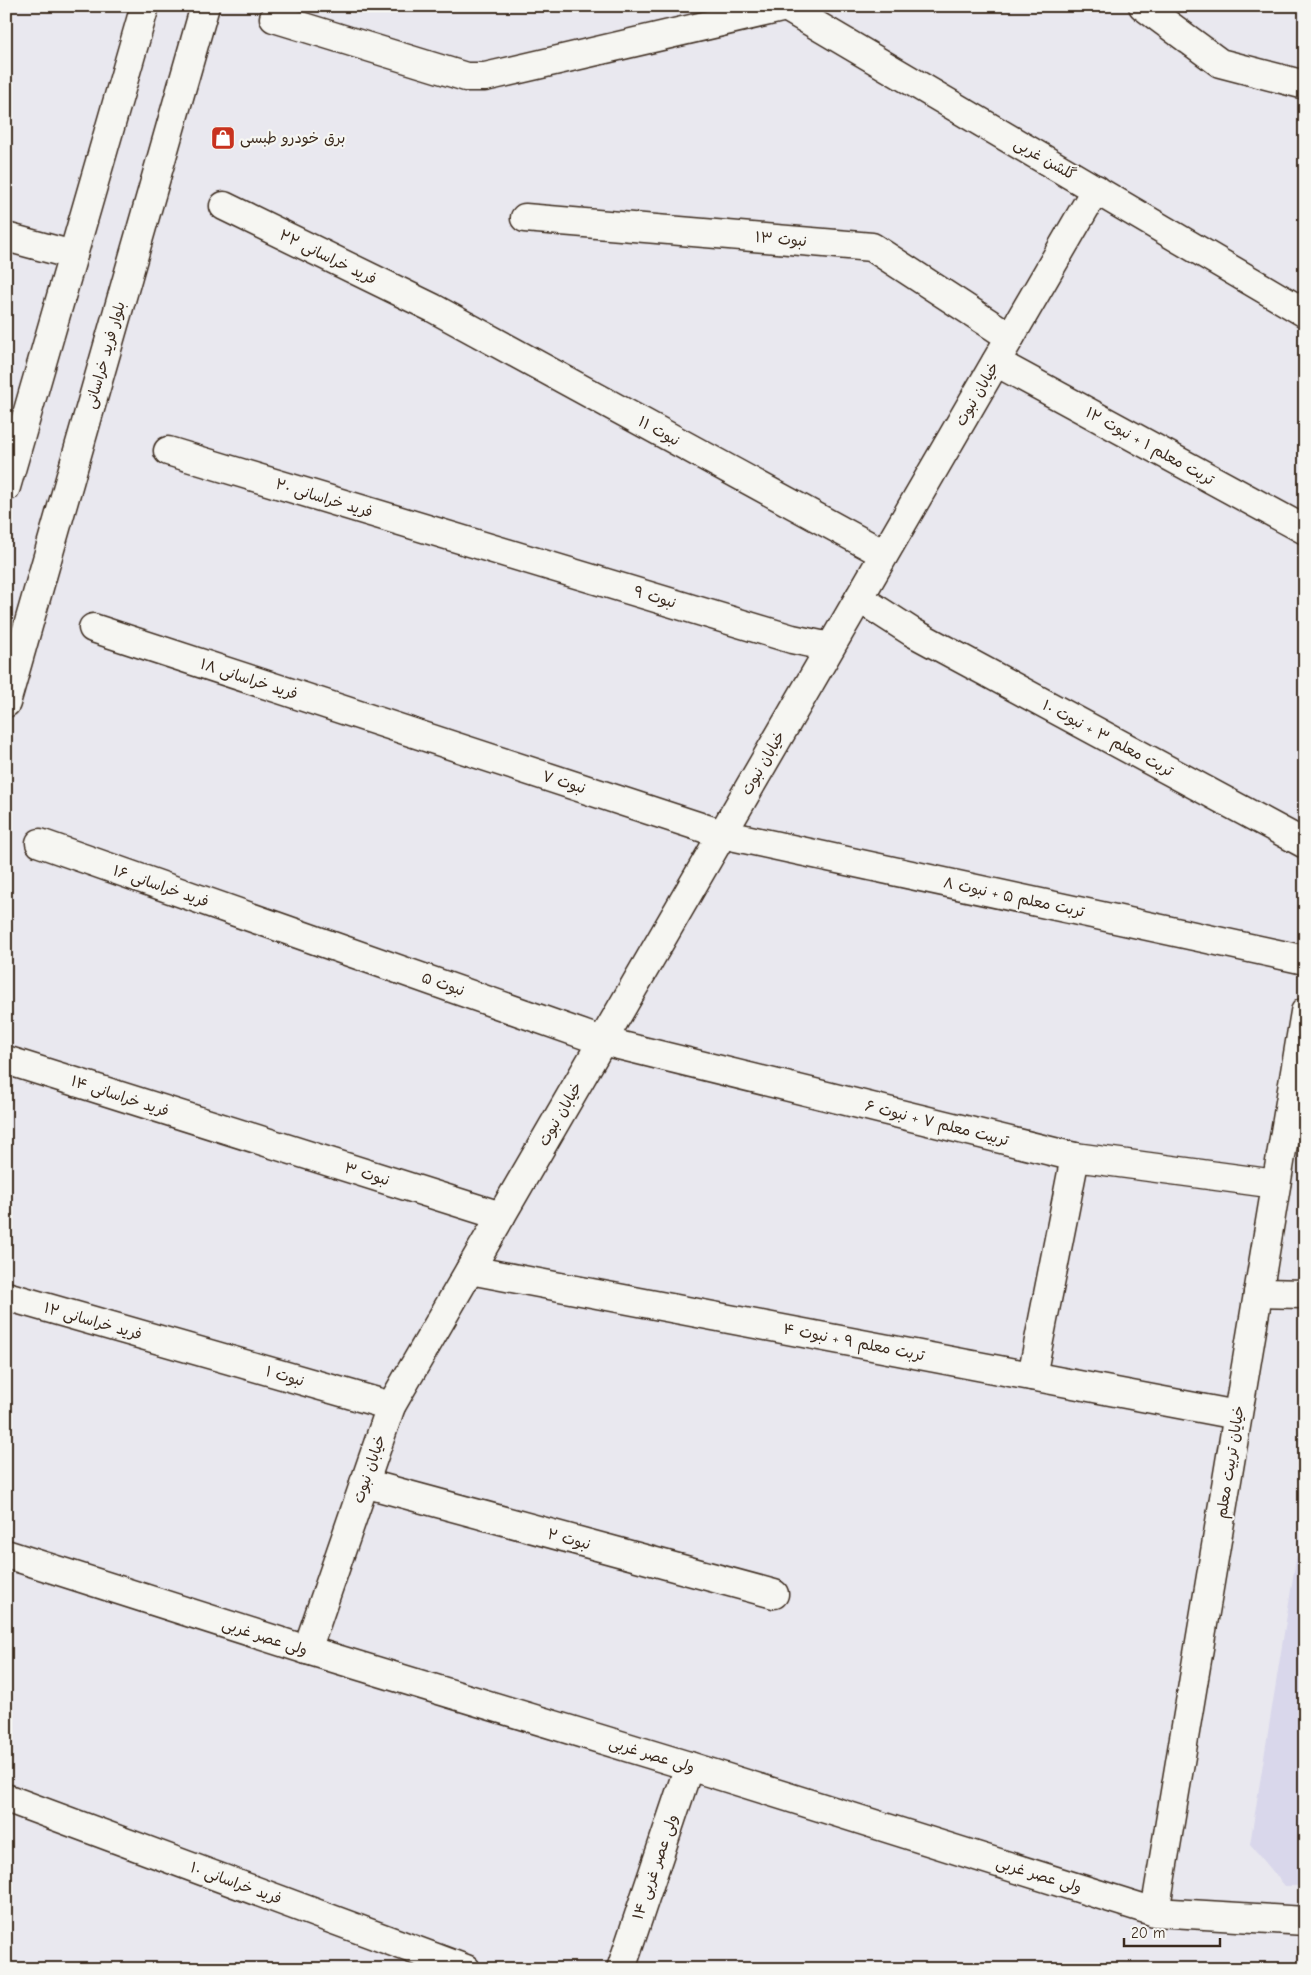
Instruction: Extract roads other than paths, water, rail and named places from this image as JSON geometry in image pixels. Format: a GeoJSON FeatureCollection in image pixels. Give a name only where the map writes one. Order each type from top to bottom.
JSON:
{"type":"FeatureCollection","features":[{"type":"Feature","properties":{"kind":"street"},"geometry":{"type":"LineString","coordinates":[[6,487],[145,6]]}},
{"type":"Feature","properties":{"kind":"street","name":"بلوار فرید خراسانی"},"geometry":{"type":"LineString","coordinates":[[6,703],[205,6]]}},
{"type":"Feature","properties":{"kind":"street"},"geometry":{"type":"LineString","coordinates":[[1143,6],[1220,63],[1305,85]]}},
{"type":"Feature","properties":{"kind":"street"},"geometry":{"type":"LineString","coordinates":[[274,18],[466,77],[485,77],[785,7]]}},
{"type":"Feature","properties":{"kind":"street","name":"گلشن غربی"},"geometry":{"type":"LineString","coordinates":[[785,7],[1305,313]]}},
{"type":"Feature","properties":{"kind":"street","name":"خیابان نبوت"},"geometry":{"type":"LineString","coordinates":[[307,1650],[390,1406],[1096,190]]}},
{"type":"Feature","properties":{"kind":"street","name":"فرید خراسانی ۲۲"},"geometry":{"type":"LineString","coordinates":[[224,206],[433,308]]}},
{"type":"Feature","properties":{"kind":"street","name":"نبوت ۱۳"},"geometry":{"type":"LineString","coordinates":[[525,218],[872,247],[1010,337]]}},
{"type":"Feature","properties":{"kind":"street"},"geometry":{"type":"LineString","coordinates":[[6,237],[74,255]]}},
{"type":"Feature","properties":{"kind":"street","name":"نبوت ۱۱"},"geometry":{"type":"LineString","coordinates":[[433,308],[884,554]]}},
{"type":"Feature","properties":{"kind":"street","name":"تربت معلم ۱ + نبوت ۱۲"},"geometry":{"type":"LineString","coordinates":[[996,362],[1305,530]]}},
{"type":"Feature","properties":{"kind":"street","name":"فرید خراسانی ۲۰"},"geometry":{"type":"LineString","coordinates":[[168,451],[481,545]]}},
{"type":"Feature","properties":{"kind":"street","name":"نبوت ۹"},"geometry":{"type":"LineString","coordinates":[[481,545],[792,639],[830,647]]}},
{"type":"Feature","properties":{"kind":"street","name":"تربت معلم ۳ + نبوت ۱۰"},"geometry":{"type":"LineString","coordinates":[[859,598],[912,632],[1305,844]]}},
{"type":"Feature","properties":{"kind":"street","name":"فرید خراسانی ۱۸"},"geometry":{"type":"LineString","coordinates":[[93,628],[405,730]]}},
{"type":"Feature","properties":{"kind":"street","name":"نبوت ۷"},"geometry":{"type":"LineString","coordinates":[[405,730],[722,834]]}},
{"type":"Feature","properties":{"kind":"street","name":"تربت معلم ۵ + نبوت ۸"},"geometry":{"type":"LineString","coordinates":[[722,834],[1305,960]]}},
{"type":"Feature","properties":{"kind":"street","name":"فرید خراسانی ۱۶"},"geometry":{"type":"LineString","coordinates":[[40,843],[282,928]]}},
{"type":"Feature","properties":{"kind":"street","name":"نبوت ۵"},"geometry":{"type":"LineString","coordinates":[[282,928],[602,1041]]}},
{"type":"Feature","properties":{"kind":"street","name":"خیایان تربیت معلم"},"geometry":{"type":"LineString","coordinates":[[1155,1912],[1305,1012]]}},
{"type":"Feature","properties":{"kind":"street","name":"تربیت معلم ۷ + نبوت ۶"},"geometry":{"type":"LineString","coordinates":[[602,1041],[1075,1157],[1276,1184]]}},
{"type":"Feature","properties":{"kind":"street","name":"فرید خراسانی ۱۴"},"geometry":{"type":"LineString","coordinates":[[6,1060],[233,1132]]}},
{"type":"Feature","properties":{"kind":"street","name":"نبوت ۳"},"geometry":{"type":"LineString","coordinates":[[233,1132],[501,1216]]}},
{"type":"Feature","properties":{"kind":"street"},"geometry":{"type":"LineString","coordinates":[[1032,1376],[1075,1157]]}},
{"type":"Feature","properties":{"kind":"street","name":"تربت معلم ۹ + نبوت ۴"},"geometry":{"type":"LineString","coordinates":[[470,1270],[1237,1415]]}},
{"type":"Feature","properties":{"kind":"street"},"geometry":{"type":"LineString","coordinates":[[1258,1293],[1305,1294]]}},
{"type":"Feature","properties":{"kind":"street","name":"فرید خراسانی ۱۲"},"geometry":{"type":"LineString","coordinates":[[6,1296],[180,1346]]}},
{"type":"Feature","properties":{"kind":"street","name":"نبوت ۱"},"geometry":{"type":"LineString","coordinates":[[180,1346],[390,1406]]}},
{"type":"Feature","properties":{"kind":"street","name":"نبوت ۲"},"geometry":{"type":"LineString","coordinates":[[364,1483],[774,1594]]}},
{"type":"Feature","properties":{"kind":"street","name":"ولی عصر غربی"},"geometry":{"type":"LineString","coordinates":[[6,1554],[307,1650],[689,1766],[1155,1912],[1305,1921]]}},
{"type":"Feature","properties":{"kind":"street","name":"ولی عصر غربی ۱۴"},"geometry":{"type":"LineString","coordinates":[[620,1969],[689,1766]]}},
{"type":"Feature","properties":{"kind":"street","name":"فرید خراسانی ۱۰"},"geometry":{"type":"LineString","coordinates":[[6,1798],[466,1969]]}},
{"type":"Feature","properties":{"kind":"place","name":"برق خودرو طبسی"},"geometry":{"type":"Point","coordinates":[223,138]}}]}
